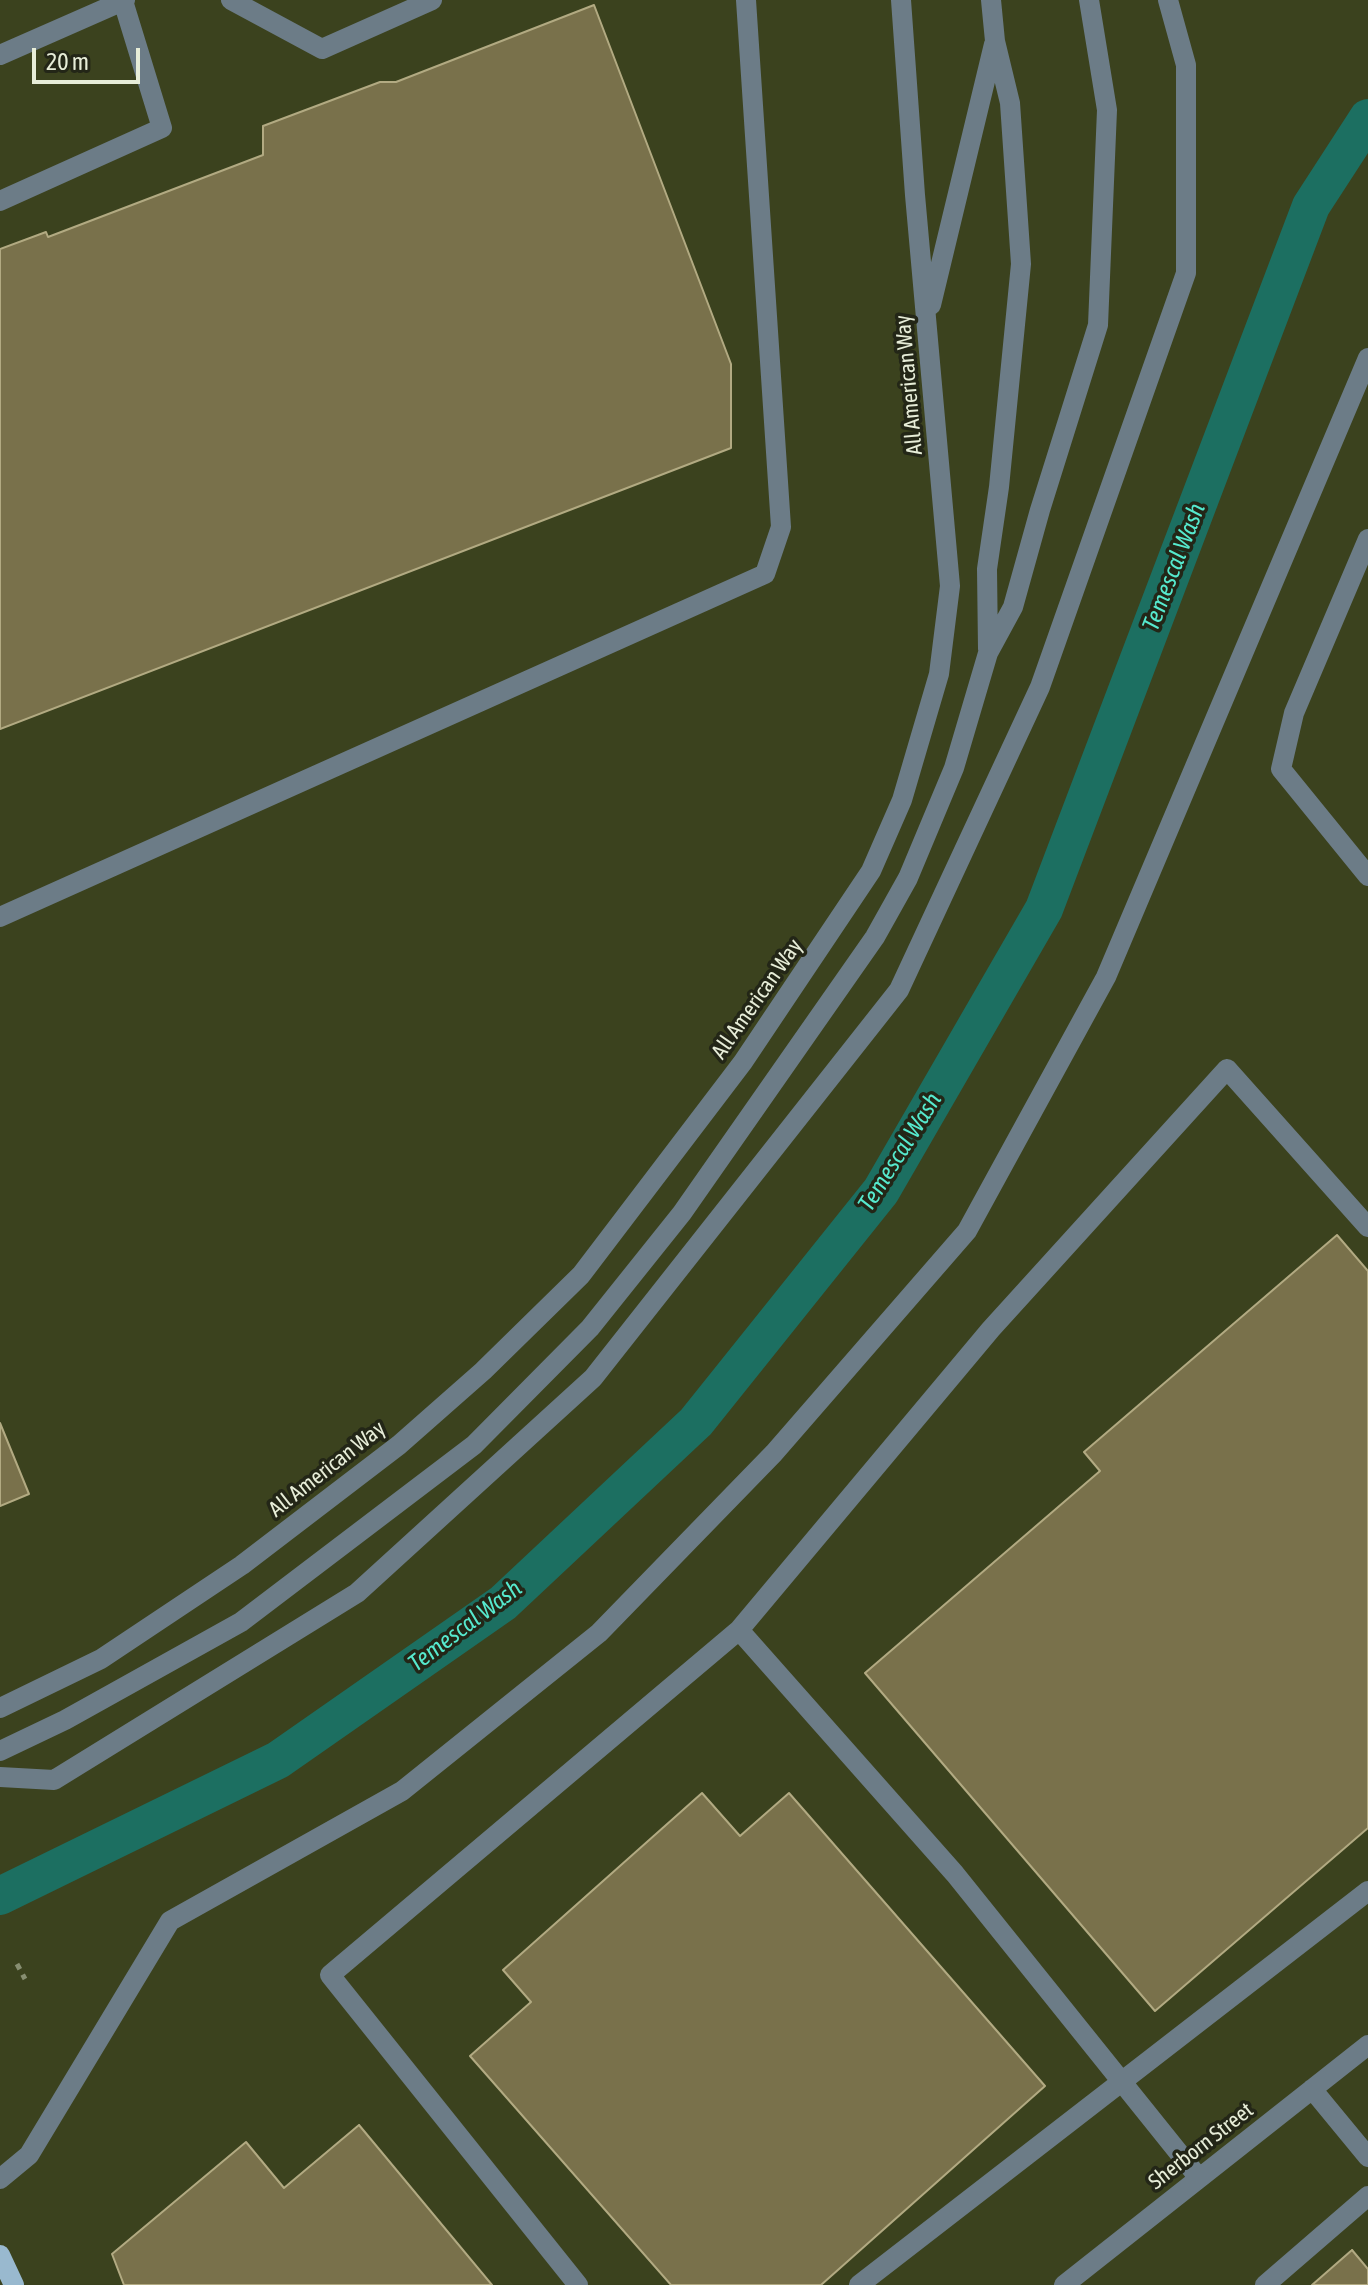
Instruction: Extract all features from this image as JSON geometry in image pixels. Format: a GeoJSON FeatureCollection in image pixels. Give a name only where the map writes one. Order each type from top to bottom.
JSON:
{"type":"FeatureCollection","features":[{"type":"Feature","properties":{"kind":"main road"},"geometry":{"type":"LineString","coordinates":[[0,2255],[14,2285]]}},
{"type":"Feature","properties":{"kind":"street"},"geometry":{"type":"LineString","coordinates":[[231,0],[322,49],[432,0]]}},
{"type":"Feature","properties":{"kind":"street"},"geometry":{"type":"LineString","coordinates":[[0,917],[765,574],[781,527],[746,0]]}},
{"type":"Feature","properties":{"kind":"street","name":"All American Way"},"geometry":{"type":"LineString","coordinates":[[0,1708],[101,1659],[242,1565],[399,1445],[483,1371],[581,1275],[743,1062],[871,871],[902,800],[939,674],[950,586],[901,0]]}},
{"type":"Feature","properties":{"kind":"street"},"geometry":{"type":"LineString","coordinates":[[988,653],[987,569],[999,487],[1021,264],[1010,103],[995,41],[991,0]]}},
{"type":"Feature","properties":{"kind":"street"},"geometry":{"type":"LineString","coordinates":[[0,1751],[65,1720],[241,1622],[474,1445],[590,1328],[682,1213],[875,937],[908,878],[954,768],[988,653],[1013,607],[1098,325],[1107,110],[1089,0]]}},
{"type":"Feature","properties":{"kind":"street"},"geometry":{"type":"LineString","coordinates":[[0,1777],[54,1780],[357,1593],[593,1378],[899,990],[1040,687],[1186,273],[1186,65],[1168,0]]}},
{"type":"Feature","properties":{"kind":"street"},"geometry":{"type":"LineString","coordinates":[[0,55],[124,1],[162,128],[0,201]]}},
{"type":"Feature","properties":{"kind":"street"},"geometry":{"type":"LineString","coordinates":[[927,320],[995,41]]}},
{"type":"Feature","properties":{"kind":"street"},"geometry":{"type":"LineString","coordinates":[[0,2179],[29,2155],[170,1921],[402,1791],[599,1633],[774,1453],[967,1231],[1106,977],[1368,358]]}},
{"type":"Feature","properties":{"kind":"street"},"geometry":{"type":"LineString","coordinates":[[1368,539],[1294,713],[1281,769],[1368,876]]}},
{"type":"Feature","properties":{"kind":"street"},"geometry":{"type":"LineString","coordinates":[[578,2285],[330,1975],[739,1630],[991,1329],[1227,1069],[1368,1227]]}},
{"type":"Feature","properties":{"kind":"street"},"geometry":{"type":"LineString","coordinates":[[739,1630],[955,1874],[1199,2178]]}},
{"type":"Feature","properties":{"kind":"street"},"geometry":{"type":"LineString","coordinates":[[859,2285],[1368,1891]]}},
{"type":"Feature","properties":{"kind":"street","name":"Sherborn Street"},"geometry":{"type":"LineString","coordinates":[[1064,2285],[1368,2045]]}},
{"type":"Feature","properties":{"kind":"street"},"geometry":{"type":"LineString","coordinates":[[1312,2089],[1368,2157]]}},
{"type":"Feature","properties":{"kind":"street"},"geometry":{"type":"LineString","coordinates":[[1265,2285],[1368,2196]]}},
{"type":"Feature","properties":{"kind":"path"},"geometry":{"type":"LineString","coordinates":[[17,1964],[25,1979]]}},
{"type":"Feature","properties":{"kind":"building"},"geometry":{"type":"Polygon","coordinates":[[[594,5],[731,364],[731,448],[0,729],[0,249],[46,232],[48,237],[263,155],[263,126],[380,82],[396,82],[594,5]]]}},
{"type":"Feature","properties":{"kind":"building"},"geometry":{"type":"Polygon","coordinates":[[[1337,1235],[1368,1271],[1368,1828],[1155,2011],[865,1673],[1100,1471],[1084,1452],[1337,1235]]]}},
{"type":"Feature","properties":{"kind":"building"},"geometry":{"type":"Polygon","coordinates":[[[0,1423],[29,1494],[0,1506],[0,1423]]]}},
{"type":"Feature","properties":{"kind":"building"},"geometry":{"type":"Polygon","coordinates":[[[702,1793],[740,1836],[789,1793],[1045,2086],[821,2285],[671,2285],[470,2056],[531,2002],[503,1970],[702,1793]]]}},
{"type":"Feature","properties":{"kind":"building"},"geometry":{"type":"Polygon","coordinates":[[[359,2125],[492,2285],[124,2285],[112,2254],[246,2142],[284,2188],[359,2125]]]}},
{"type":"Feature","properties":{"kind":"building"},"geometry":{"type":"Polygon","coordinates":[[[1352,2250],[1368,2269],[1368,2285],[1312,2285],[1352,2250]]]}},
{"type":"Feature","properties":{"kind":"waterway","name":"Temescal Wash"},"geometry":{"type":"LineString","coordinates":[[0,1896],[278,1760],[503,1603],[696,1422],[881,1191],[1044,909],[1311,206],[1368,118]]}}]}
